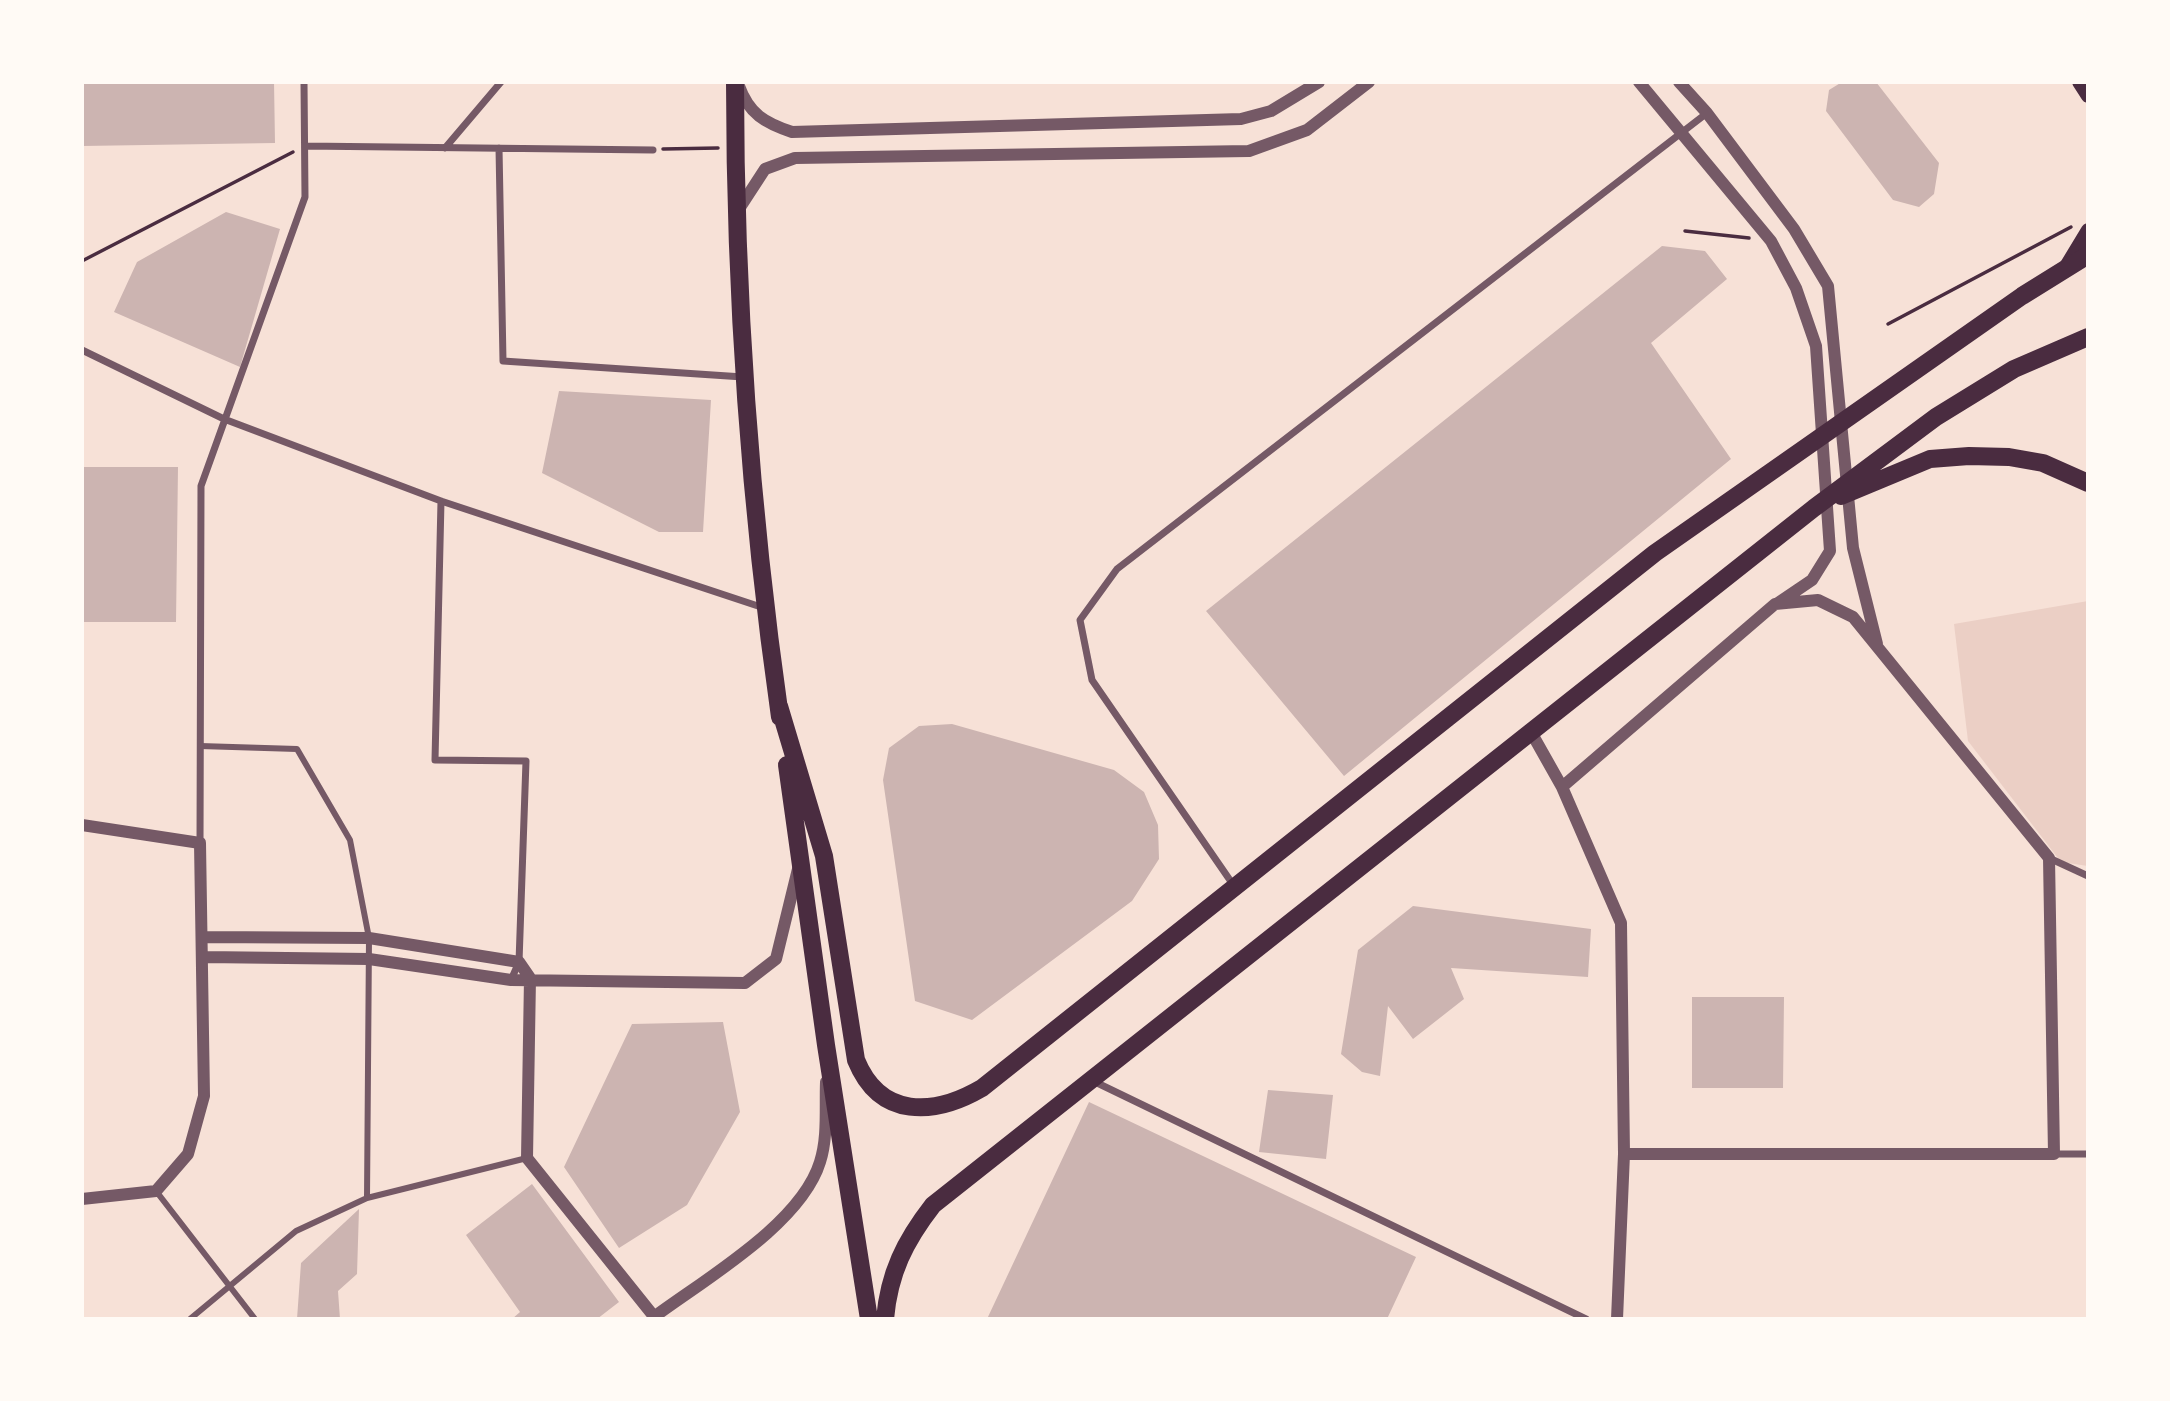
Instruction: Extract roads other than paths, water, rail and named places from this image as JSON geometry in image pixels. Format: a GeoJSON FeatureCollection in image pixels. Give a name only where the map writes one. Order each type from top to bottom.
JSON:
{"type":"FeatureCollection","features":[{"type":"Feature","properties":{"kind":"main road"},"geometry":{"type":"LineString","coordinates":[[736,82],[734,147],[743,377],[765,608],[826,1045],[869,1319]]}},
{"type":"Feature","properties":{"kind":"main road"},"geometry":{"type":"LineString","coordinates":[[2080,82],[2088,96]]}},
{"type":"Feature","properties":{"kind":"main road"},"geometry":{"type":"LineString","coordinates":[[2064,270],[2082,227]]}},
{"type":"Feature","properties":{"kind":"main road"},"geometry":{"type":"LineString","coordinates":[[779,706],[824,856],[856,1060],[864,1080],[877,1094],[914,1108],[939,1107],[959,1101],[982,1088],[1655,553],[2022,296],[2088,256]]}},
{"type":"Feature","properties":{"kind":"main road"},"geometry":{"type":"LineString","coordinates":[[885,1319],[887,1294],[897,1258],[911,1232],[933,1205],[1814,508],[1947,411],[2014,369],[2088,337]]}},
{"type":"Feature","properties":{"kind":"main road"},"geometry":{"type":"LineString","coordinates":[[1814,508],[1930,459],[2009,457],[2043,463],[2088,483]]}},
{"type":"Feature","properties":{"kind":"street"},"geometry":{"type":"LineString","coordinates":[[82,1199],[156,1191],[188,1154],[204,1096],[204,937],[200,844],[201,486],[305,197],[304,82]]}},
{"type":"Feature","properties":{"kind":"street"},"geometry":{"type":"LineString","coordinates":[[445,148],[501,82]]}},
{"type":"Feature","properties":{"kind":"street"},"geometry":{"type":"LineString","coordinates":[[736,82],[745,103],[763,122],[792,132],[1241,119],[1270,111],[1320,82]]}},
{"type":"Feature","properties":{"kind":"street"},"geometry":{"type":"LineString","coordinates":[[736,212],[765,169],[794,158],[1249,151],[1307,130],[1369,82]]}},
{"type":"Feature","properties":{"kind":"street"},"geometry":{"type":"LineString","coordinates":[[1562,787],[1775,604],[1812,580],[1830,551],[1816,346],[1796,288],[1772,241],[1639,82]]}},
{"type":"Feature","properties":{"kind":"street"},"geometry":{"type":"LineString","coordinates":[[1679,82],[1707,113],[1794,229],[1828,286],[1836,341],[1853,548],[1879,650]]}},
{"type":"Feature","properties":{"kind":"street"},"geometry":{"type":"LineString","coordinates":[[1234,886],[1092,680],[1080,620],[1117,569],[1707,113]]}},
{"type":"Feature","properties":{"kind":"street"},"geometry":{"type":"LineString","coordinates":[[305,146],[653,150]]}},
{"type":"Feature","properties":{"kind":"street"},"geometry":{"type":"LineString","coordinates":[[499,148],[503,361],[743,377]]}},
{"type":"Feature","properties":{"kind":"street"},"geometry":{"type":"LineString","coordinates":[[82,350],[224,419],[441,501],[765,608]]}},
{"type":"Feature","properties":{"kind":"street"},"geometry":{"type":"LineString","coordinates":[[441,501],[435,760],[526,761],[519,962],[511,980]]}},
{"type":"Feature","properties":{"kind":"street"},"geometry":{"type":"LineString","coordinates":[[1775,604],[1818,600],[1853,617],[2049,858],[2088,876]]}},
{"type":"Feature","properties":{"kind":"street"},"geometry":{"type":"LineString","coordinates":[[1531,732],[1562,787],[1621,923],[1624,1154],[1614,1317]]}},
{"type":"Feature","properties":{"kind":"street"},"geometry":{"type":"LineString","coordinates":[[200,746],[297,749],[350,840],[369,939],[368,1198]]}},
{"type":"Feature","properties":{"kind":"street"},"geometry":{"type":"LineString","coordinates":[[82,825],[200,844]]}},
{"type":"Feature","properties":{"kind":"street"},"geometry":{"type":"LineString","coordinates":[[2049,858],[2054,1154]]}},
{"type":"Feature","properties":{"kind":"street"},"geometry":{"type":"LineString","coordinates":[[204,957],[369,959],[511,980],[530,978],[745,984],[776,959],[801,859]]}},
{"type":"Feature","properties":{"kind":"street"},"geometry":{"type":"LineString","coordinates":[[204,937],[369,939],[519,962],[530,978],[527,1158],[654,1318],[777,1225],[793,1210],[808,1188],[820,1164],[825,1140],[826,1045]]}},
{"type":"Feature","properties":{"kind":"street"},"geometry":{"type":"LineString","coordinates":[[1090,1080],[1587,1319]]}},
{"type":"Feature","properties":{"kind":"street"},"geometry":{"type":"LineString","coordinates":[[1624,1154],[2088,1154]]}},
{"type":"Feature","properties":{"kind":"street"},"geometry":{"type":"LineString","coordinates":[[190,1319],[296,1231],[368,1198],[527,1158]]}},
{"type":"Feature","properties":{"kind":"street"},"geometry":{"type":"LineString","coordinates":[[156,1191],[255,1319]]}}]}
